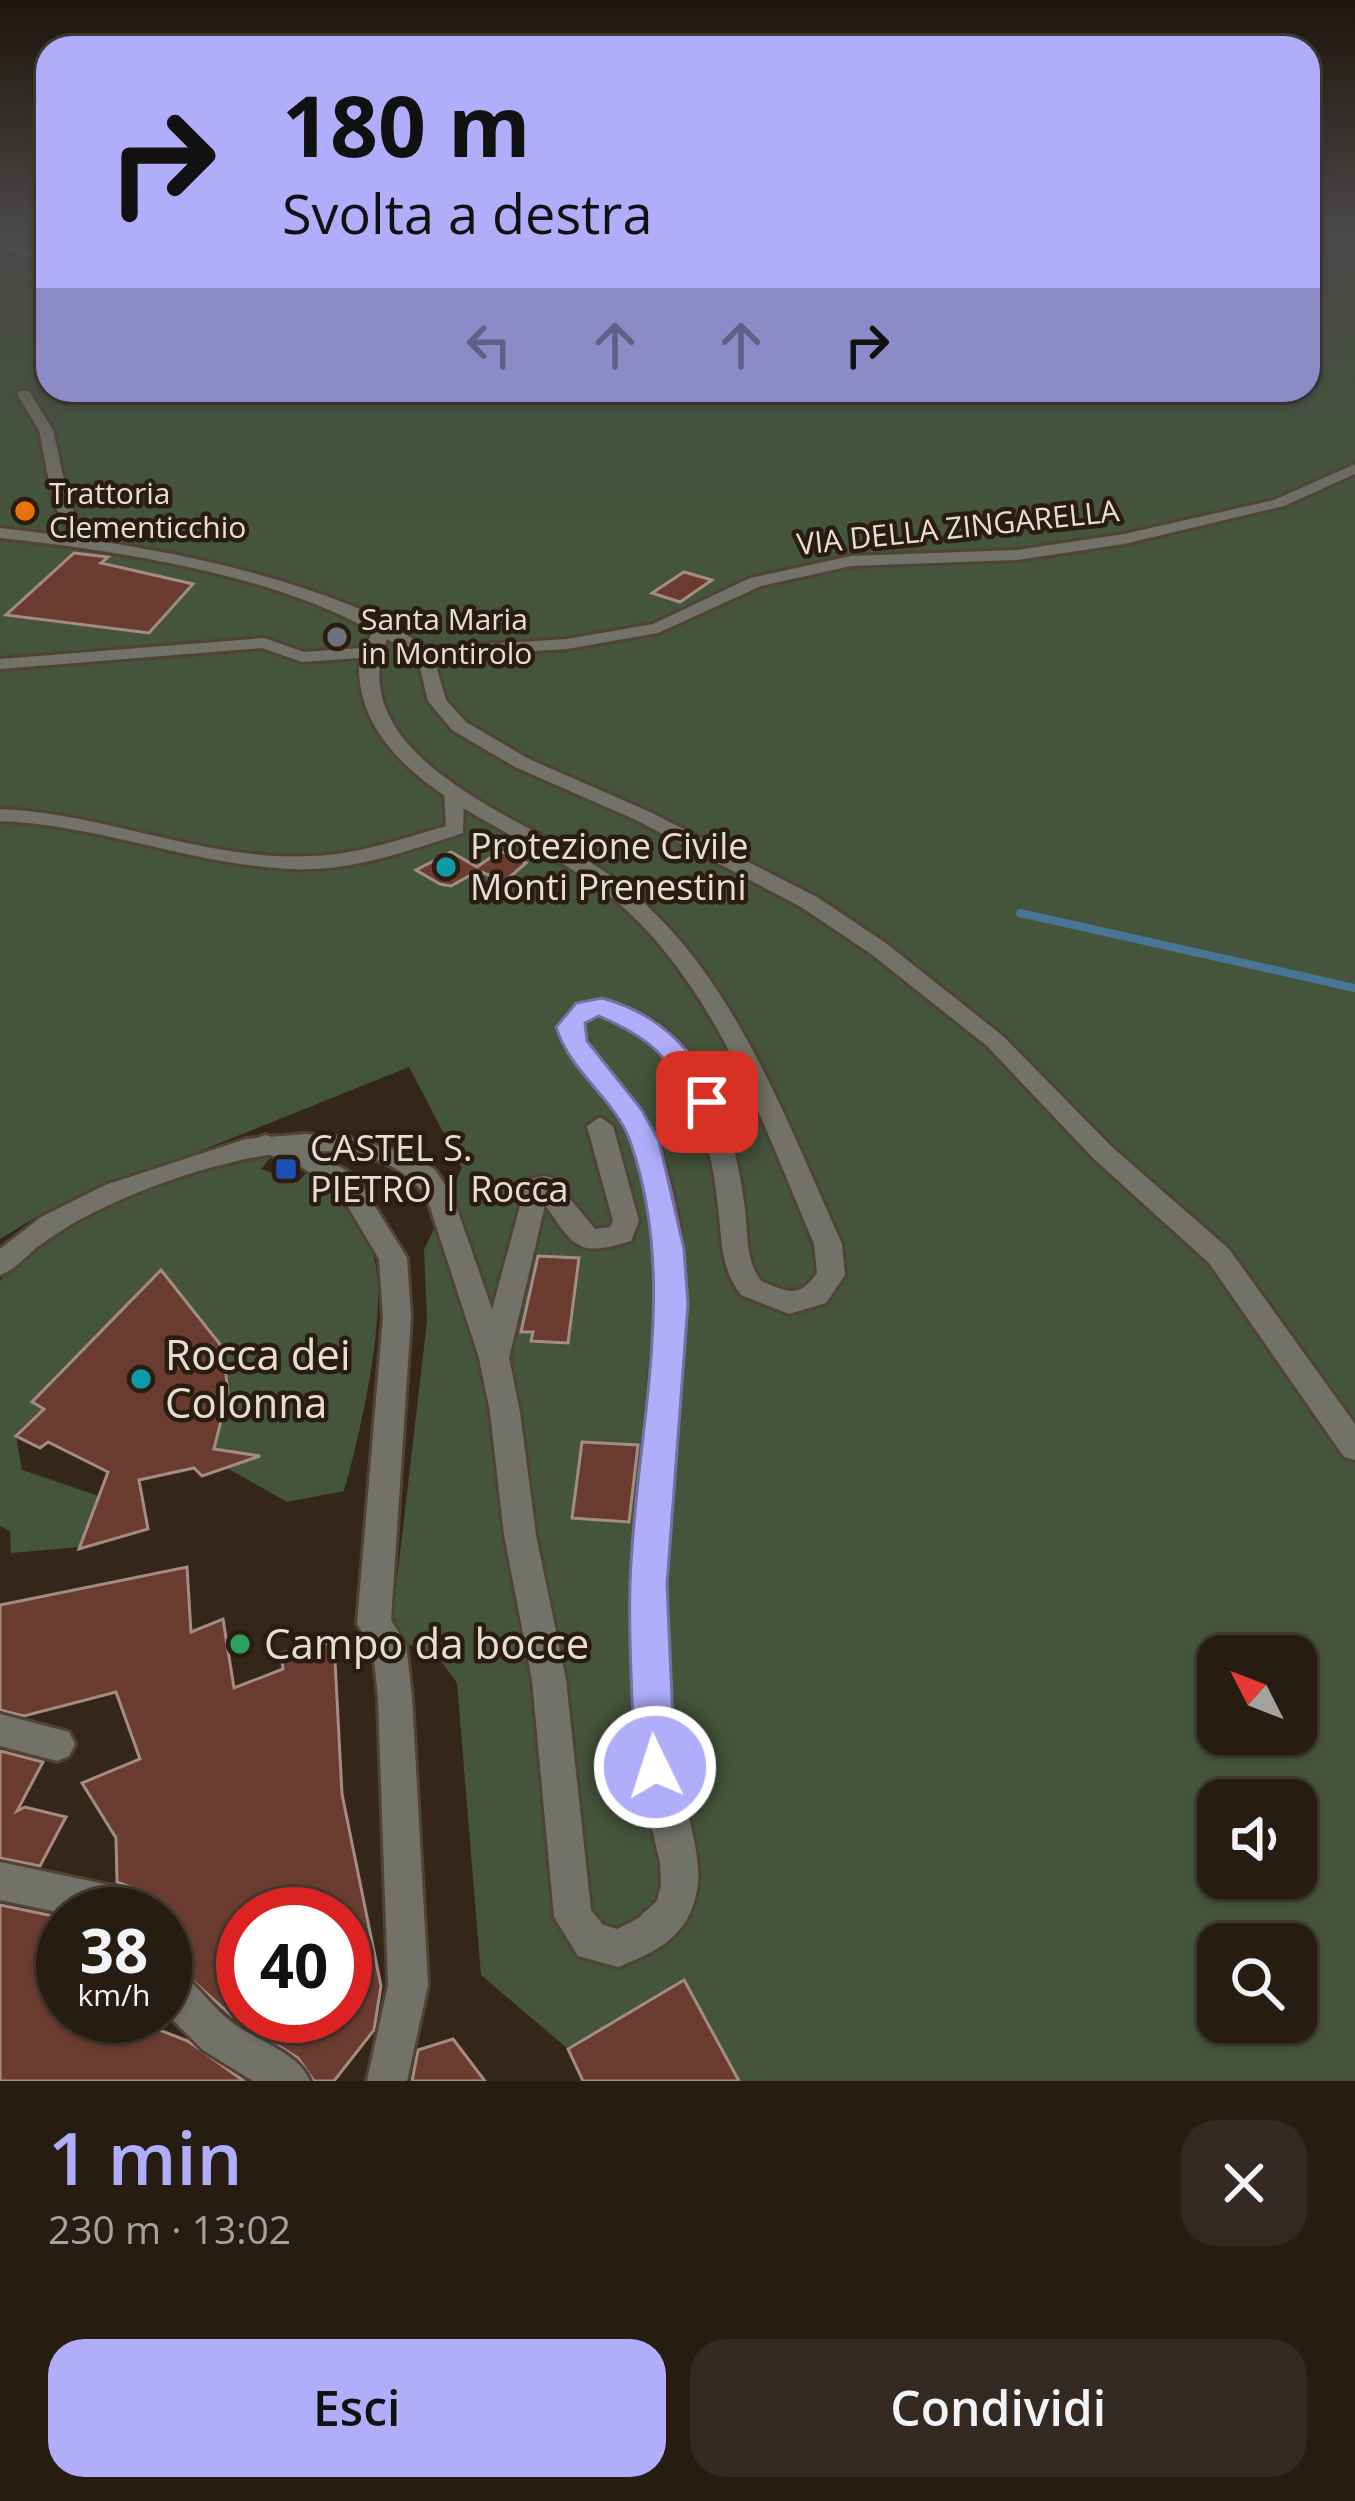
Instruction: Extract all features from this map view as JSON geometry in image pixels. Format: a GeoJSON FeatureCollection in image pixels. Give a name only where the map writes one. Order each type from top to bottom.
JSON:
{"type":"FeatureCollection","features":[{"type":"Feature","properties":{"kind":"street"},"geometry":{"type":"LineString","coordinates":[[24,394],[46,430],[62,502],[82,542]]}},
{"type":"Feature","properties":{"kind":"street","name":"VIA DELLA ZINGARELLA"},"geometry":{"type":"LineString","coordinates":[[425,653],[567,644],[658,628],[756,582],[851,561],[1017,555],[1124,539],[1279,503],[1355,468]]}},
{"type":"Feature","properties":{"kind":"street"},"geometry":{"type":"LineString","coordinates":[[0,533],[82,542],[256,581],[346,609],[425,653],[440,707],[459,726],[522,763],[644,816],[835,918],[995,1041],[1103,1153],[1220,1256],[1351,1443]]}},
{"type":"Feature","properties":{"kind":"street"},"geometry":{"type":"LineString","coordinates":[[0,1265],[32,1234],[74,1210],[206,1160],[266,1144],[375,1154],[407,1162],[425,1175],[440,1197],[494,1358],[530,1594],[549,1680],[573,1917],[592,1942],[618,1948],[651,1933],[673,1912],[680,1885],[679,1862],[655,1767],[650,1722],[650,1546],[672,1289],[654,1168],[632,1117],[574,1043],[569,1027],[578,1013],[593,1006],[617,1012],[653,1030],[684,1061],[713,1121],[729,1191],[735,1258],[751,1288],[775,1300],[804,1302],[824,1288],[832,1263],[828,1244],[747,1072],[682,958],[642,911],[609,885],[454,795],[412,759],[388,727],[368,679],[381,631]]}},
{"type":"Feature","properties":{"kind":"street"},"geometry":{"type":"LineString","coordinates":[[0,664],[264,643],[302,657],[374,652]]}},
{"type":"Feature","properties":{"kind":"street"},"geometry":{"type":"LineString","coordinates":[[0,815],[45,814],[96,822],[182,846],[293,863],[361,856],[456,829],[454,795]]}},
{"type":"Feature","properties":{"kind":"street"},"geometry":{"type":"LineString","coordinates":[[494,1358],[512,1301],[536,1187],[544,1185],[571,1226],[593,1242],[621,1234],[626,1222],[600,1126]]}},
{"type":"Feature","properties":{"kind":"street"},"geometry":{"type":"LineString","coordinates":[[266,1144],[307,1159],[347,1183],[393,1258],[397,1318],[374,1624],[389,1644],[395,1697],[408,1984],[387,2081]]}},
{"type":"Feature","properties":{"kind":"street"},"geometry":{"type":"LineString","coordinates":[[0,1730],[57,1744]]}},
{"type":"Feature","properties":{"kind":"street"},"geometry":{"type":"LineString","coordinates":[[0,1881],[36,1889]]}},
{"type":"Feature","properties":{"kind":"street"},"geometry":{"type":"LineString","coordinates":[[192,2010],[218,2036],[290,2081]]}},
{"type":"Feature","properties":{"kind":"green space"},"geometry":{"type":"Polygon","coordinates":[[[0,328],[36,328],[36,402],[1320,402],[1320,328],[1355,328],[1355,2081],[739,2081],[683,1980],[568,2049],[481,1975],[457,1683],[441,1661],[403,1641],[393,1614],[427,1321],[424,1250],[462,1168],[409,1067],[36,1217],[0,1239],[0,328]]]}},
{"type":"Feature","properties":{"kind":"green space"},"geometry":{"type":"Polygon","coordinates":[[[272,1156],[261,1169],[298,1182],[310,1169],[327,1187],[367,1240],[377,1274],[371,1370],[344,1491],[287,1502],[227,1468],[202,1476],[193,1468],[126,1478],[48,1442],[70,1420],[44,1410],[16,1436],[22,1470],[99,1496],[80,1547],[11,1553],[10,1531],[0,1526],[0,1281],[53,1232],[87,1214],[162,1184],[272,1156]]]}},
{"type":"Feature","properties":{"kind":"building"},"geometry":{"type":"Polygon","coordinates":[[[74,553],[108,557],[101,563],[193,584],[149,633],[6,615],[74,553]]]}},
{"type":"Feature","properties":{"kind":"building"},"geometry":{"type":"Polygon","coordinates":[[[684,572],[712,580],[680,602],[652,593],[684,572]]]}},
{"type":"Feature","properties":{"kind":"building"},"geometry":{"type":"Polygon","coordinates":[[[500,851],[526,863],[505,881],[478,871],[451,886],[416,870],[451,852],[477,867],[500,851]]]}},
{"type":"Feature","properties":{"kind":"building"},"geometry":{"type":"Polygon","coordinates":[[[538,1256],[579,1258],[568,1343],[531,1341],[533,1332],[521,1332],[538,1256]]]}},
{"type":"Feature","properties":{"kind":"building","name":"Rocca dei Colonna"},"geometry":{"type":"Polygon","coordinates":[[[161,1270],[223,1348],[228,1393],[214,1449],[260,1456],[202,1476],[194,1468],[139,1480],[148,1529],[79,1549],[108,1472],[48,1442],[40,1448],[16,1436],[44,1409],[32,1402],[161,1270]]]}},
{"type":"Feature","properties":{"kind":"building"},"geometry":{"type":"Polygon","coordinates":[[[582,1442],[638,1445],[629,1522],[572,1518],[582,1442]]]}},
{"type":"Feature","properties":{"kind":"building"},"geometry":{"type":"Polygon","coordinates":[[[187,1567],[191,1632],[223,1619],[234,1688],[283,1669],[281,1653],[334,1642],[342,1794],[361,1887],[216,1887],[216,2002],[192,1980],[192,1887],[130,1887],[117,1882],[116,1838],[82,1783],[140,1759],[116,1692],[24,1716],[0,1710],[0,1605],[187,1567]]]}},
{"type":"Feature","properties":{"kind":"building"},"geometry":{"type":"Polygon","coordinates":[[[0,1751],[43,1762],[17,1811],[25,1807],[66,1817],[40,1866],[0,1858],[0,1751]]]}},
{"type":"Feature","properties":{"kind":"building"},"geometry":{"type":"Polygon","coordinates":[[[0,1905],[36,1912],[36,2043],[191,2043],[244,2081],[0,2081],[0,1905]]]}},
{"type":"Feature","properties":{"kind":"building"},"geometry":{"type":"Polygon","coordinates":[[[372,1942],[381,1986],[372,2033],[372,1942]]]}},
{"type":"Feature","properties":{"kind":"building"},"geometry":{"type":"Polygon","coordinates":[[[684,1980],[739,2081],[583,2081],[568,2049],[684,1980]]]}},
{"type":"Feature","properties":{"kind":"building"},"geometry":{"type":"Polygon","coordinates":[[[453,2039],[485,2081],[412,2081],[418,2050],[453,2039]]]}},
{"type":"Feature","properties":{"kind":"building"},"geometry":{"type":"Polygon","coordinates":[[[274,2043],[364,2043],[334,2081],[314,2081],[298,2058],[274,2043]]]}},
{"type":"Feature","properties":{"kind":"waterway"},"geometry":{"type":"LineString","coordinates":[[1020,913],[1355,988]]}},
{"type":"Feature","properties":{"kind":"place","name":"Trattoria Clementicchio"},"geometry":{"type":"Point","coordinates":[25,511]}},
{"type":"Feature","properties":{"kind":"place","name":"Santa Maria in Montirolo"},"geometry":{"type":"Point","coordinates":[337,637]}},
{"type":"Feature","properties":{"kind":"place","name":"Protezione Civile Monti Prenestini"},"geometry":{"type":"Point","coordinates":[446,867]}},
{"type":"Feature","properties":{"kind":"place","name":"CASTEL S. PIETRO | Rocca"},"geometry":{"type":"Point","coordinates":[286,1169]}},
{"type":"Feature","properties":{"kind":"place","name":"Rocca dei Colonna"},"geometry":{"type":"Point","coordinates":[141,1379]}},
{"type":"Feature","properties":{"kind":"place","name":"Campo da bocce"},"geometry":{"type":"Point","coordinates":[240,1644]}},
{"type":"Feature","properties":{"kind":"route"},"geometry":{"type":"LineString","coordinates":[[655,1767],[649,1584],[654,1478],[672,1304],[669,1249],[654,1168],[644,1141],[614,1091],[574,1043],[569,1027],[573,1018],[585,1009],[602,1007],[653,1030],[684,1061],[707,1102]]}}]}
